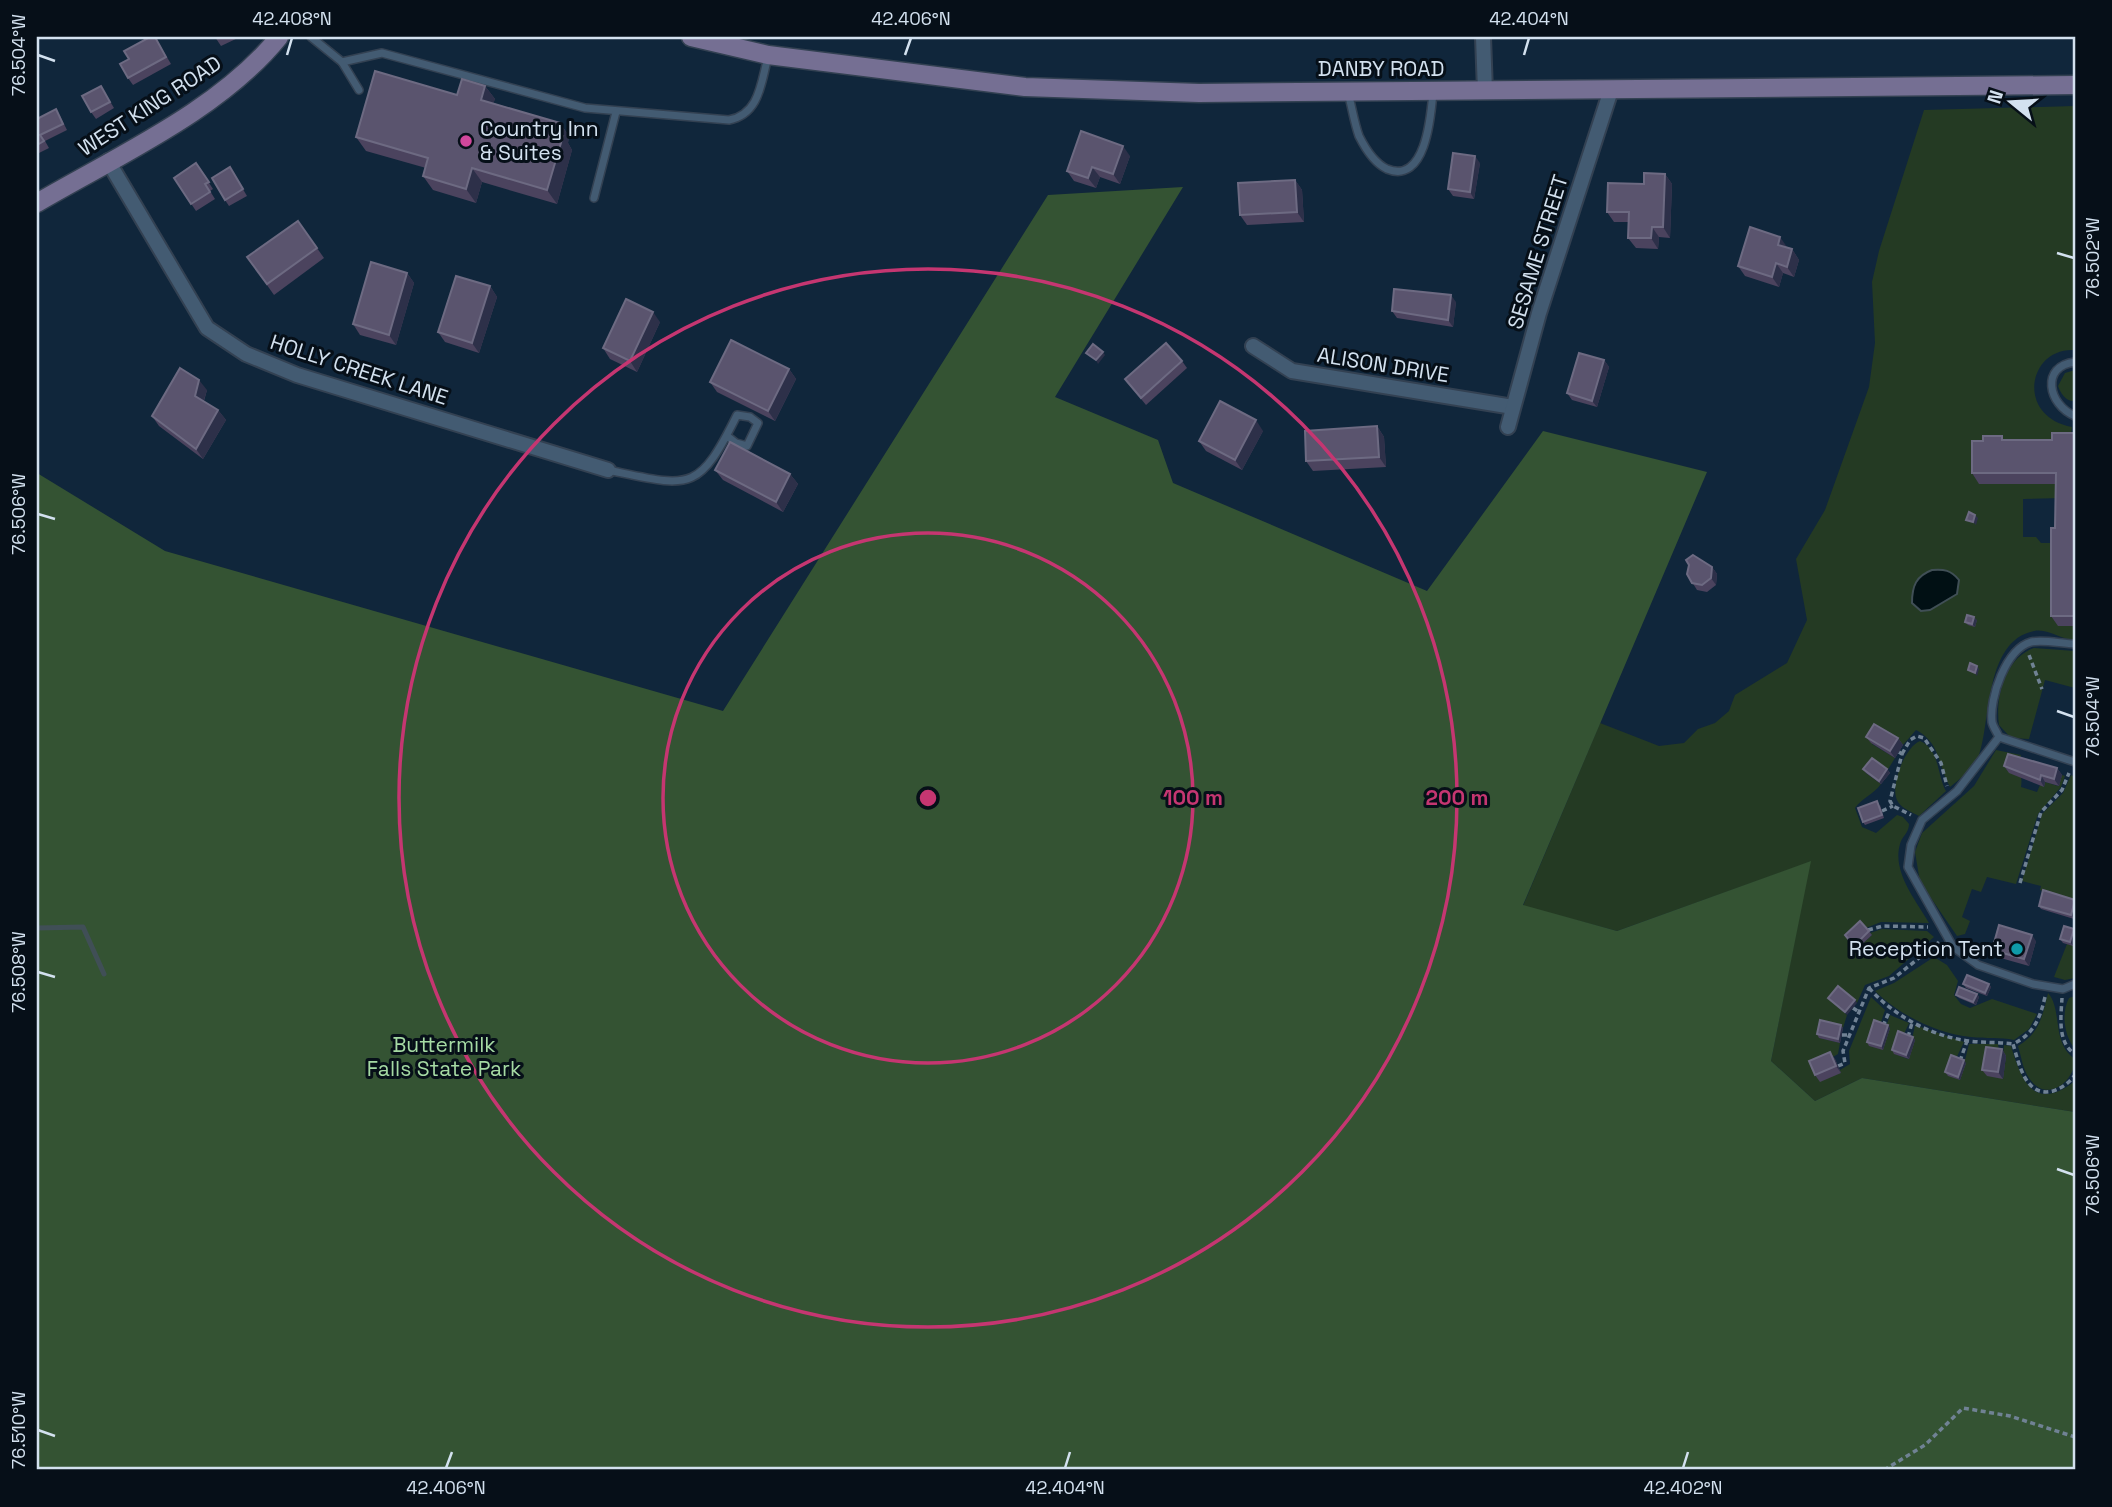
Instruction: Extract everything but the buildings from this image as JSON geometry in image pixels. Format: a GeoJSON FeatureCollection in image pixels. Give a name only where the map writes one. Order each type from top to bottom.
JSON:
{"type":"FeatureCollection","features":[{"type":"Feature","properties":{"kind":"main road","name":"WEST KING ROAD"},"geometry":{"type":"LineString","coordinates":[[37,203],[216,95],[257,61],[279,37]]}},
{"type":"Feature","properties":{"kind":"main road","name":"DANBY ROAD"},"geometry":{"type":"LineString","coordinates":[[691,37],[768,55],[1025,88],[1199,93],[2075,85]]}},
{"type":"Feature","properties":{"kind":"street"},"geometry":{"type":"LineString","coordinates":[[1483,37],[1485,91]]}},
{"type":"Feature","properties":{"kind":"street","name":"SESAME STREET"},"geometry":{"type":"LineString","coordinates":[[1508,427],[1539,313],[1611,90]]}},
{"type":"Feature","properties":{"kind":"street","name":"HOLLY CREEK LANE"},"geometry":{"type":"LineString","coordinates":[[108,162],[207,328],[246,354],[297,375],[608,470]]}},
{"type":"Feature","properties":{"kind":"street","name":"ALISON DRIVE"},"geometry":{"type":"LineString","coordinates":[[1253,346],[1293,371],[1513,407]]}},
{"type":"Feature","properties":{"kind":"lane"},"geometry":{"type":"LineString","coordinates":[[311,37],[342,62],[359,90]]}},
{"type":"Feature","properties":{"kind":"lane"},"geometry":{"type":"LineString","coordinates":[[342,62],[382,53],[585,108],[737,118],[753,106],[768,55]]}},
{"type":"Feature","properties":{"kind":"lane"},"geometry":{"type":"LineString","coordinates":[[1348,92],[1359,135],[1368,152],[1380,166],[1392,171],[1405,170],[1414,164],[1424,147],[1430,125],[1433,92]]}},
{"type":"Feature","properties":{"kind":"lane"},"geometry":{"type":"LineString","coordinates":[[594,198],[616,112]]}},
{"type":"Feature","properties":{"kind":"lane"},"geometry":{"type":"LineString","coordinates":[[2075,362],[2064,365],[2056,372],[2052,392],[2055,403],[2075,416]]}},
{"type":"Feature","properties":{"kind":"lane"},"geometry":{"type":"LineString","coordinates":[[608,470],[666,482],[694,479],[712,462],[737,415],[750,416],[758,424],[747,446],[727,436]]}},
{"type":"Feature","properties":{"kind":"lane"},"geometry":{"type":"LineString","coordinates":[[2074,761],[1999,737],[1992,722],[1994,699],[2004,669],[2018,650],[2032,642],[2075,645]]}},
{"type":"Feature","properties":{"kind":"lane"},"geometry":{"type":"LineString","coordinates":[[1999,737],[1980,764],[1952,795],[1922,820],[1910,845],[1908,867],[1954,947],[1978,965],[2048,987],[2063,989],[2075,984]]}},
{"type":"Feature","properties":{"kind":"path"},"geometry":{"type":"LineString","coordinates":[[2028,652],[2042,689]]}},
{"type":"Feature","properties":{"kind":"path"},"geometry":{"type":"LineString","coordinates":[[1922,820],[1893,806],[1890,801],[1900,753],[1910,740],[1917,736],[1924,738],[1941,763],[1943,780],[1952,795]]}},
{"type":"Feature","properties":{"kind":"path"},"geometry":{"type":"LineString","coordinates":[[2020,883],[2041,812],[2062,790],[2074,761]]}},
{"type":"Feature","properties":{"kind":"path"},"geometry":{"type":"LineString","coordinates":[[1886,778],[1892,783]]}},
{"type":"Feature","properties":{"kind":"path"},"geometry":{"type":"LineString","coordinates":[[1882,811],[1893,806]]}},
{"type":"Feature","properties":{"kind":"path"},"geometry":{"type":"LineString","coordinates":[[1868,930],[1883,926],[1941,928]]}},
{"type":"Feature","properties":{"kind":"path"},"geometry":{"type":"LineString","coordinates":[[1838,1066],[1845,1063],[1843,1051],[1869,988],[1894,978],[1947,936]]}},
{"type":"Feature","properties":{"kind":"path"},"geometry":{"type":"LineString","coordinates":[[1869,988],[1889,1011],[1913,1022],[1967,1041],[2013,1044],[2032,1030],[2040,1017],[2048,987]]}},
{"type":"Feature","properties":{"kind":"path"},"geometry":{"type":"LineString","coordinates":[[2063,989],[2060,1025],[2067,1046],[2075,1054]]}},
{"type":"Feature","properties":{"kind":"path"},"geometry":{"type":"LineString","coordinates":[[1853,1008],[1859,1012]]}},
{"type":"Feature","properties":{"kind":"path"},"geometry":{"type":"LineString","coordinates":[[1883,1026],[1889,1011]]}},
{"type":"Feature","properties":{"kind":"path"},"geometry":{"type":"LineString","coordinates":[[1908,1037],[1913,1022]]}},
{"type":"Feature","properties":{"kind":"path"},"geometry":{"type":"LineString","coordinates":[[1842,1035],[1850,1035]]}},
{"type":"Feature","properties":{"kind":"path"},"geometry":{"type":"LineString","coordinates":[[1960,1061],[1967,1041]]}},
{"type":"Feature","properties":{"kind":"path"},"geometry":{"type":"LineString","coordinates":[[1999,1055],[2001,1042]]}},
{"type":"Feature","properties":{"kind":"path"},"geometry":{"type":"LineString","coordinates":[[2013,1044],[2024,1076],[2033,1088],[2047,1093],[2061,1089],[2075,1075]]}},
{"type":"Feature","properties":{"kind":"path"},"geometry":{"type":"LineString","coordinates":[[1884,1470],[1925,1445],[1962,1408],[2010,1416],[2075,1437]]}},
{"type":"Feature","properties":{"kind":"green space"},"geometry":{"type":"Polygon","coordinates":[[[2075,106],[2075,350],[2059,352],[2047,359],[2038,370],[2034,383],[2042,410],[2054,420],[2072,427],[2062,498],[2023,499],[2023,537],[2036,537],[2041,543],[2058,543],[2059,626],[2075,626],[2075,640],[2044,631],[2034,631],[2018,638],[2006,650],[1992,684],[1979,755],[1970,769],[1950,787],[1935,748],[1924,735],[1916,730],[1903,745],[1879,731],[1872,744],[1895,758],[1887,771],[1866,773],[1881,784],[1855,808],[1862,827],[1876,833],[1897,815],[1909,824],[1900,844],[1899,865],[1906,885],[1929,923],[1881,922],[1866,928],[1857,949],[1872,935],[1870,933],[1882,929],[1927,931],[1934,937],[1889,976],[1865,985],[1857,1003],[1841,990],[1831,1001],[1847,1015],[1843,1028],[1820,1038],[1840,1043],[1838,1054],[1814,1068],[1840,1070],[1850,1064],[1849,1051],[1871,997],[1885,1010],[1880,1025],[1886,1027],[1890,1015],[1909,1023],[1895,1054],[1908,1059],[1915,1025],[1964,1042],[1948,1075],[1960,1080],[1969,1044],[1998,1044],[2003,1079],[2006,1057],[2003,1056],[2004,1045],[2011,1046],[2020,1071],[2032,1089],[2050,1094],[2075,1081],[2075,1112],[1862,1078],[1815,1101],[1771,1061],[1810,862],[1617,931],[1523,906],[1600,723],[1659,746],[1684,743],[1698,729],[1715,723],[1729,711],[1735,695],[1787,663],[1807,620],[1796,559],[1825,510],[1869,387],[1875,343],[1872,282],[1879,251],[1924,110],[2075,106]]]}},
{"type":"Feature","properties":{"kind":"green space","name":"Buttermilk Falls State Park"},"geometry":{"type":"Polygon","coordinates":[[[1183,187],[1055,397],[1158,440],[1173,483],[1427,591],[1543,431],[1707,472],[1523,905],[1617,931],[1811,861],[1771,1061],[1815,1101],[1862,1078],[2075,1112],[2075,1470],[37,1470],[37,473],[165,551],[723,711],[1048,195],[1183,187]]]}},
{"type":"Feature","properties":{"kind":"green space"},"geometry":{"type":"Polygon","coordinates":[[[2075,370],[2075,401],[2072,401],[2064,397],[2058,386],[2065,373],[2075,370]]]}},
{"type":"Feature","properties":{"kind":"green space"},"geometry":{"type":"Polygon","coordinates":[[[2034,648],[2075,651],[2075,688],[2045,680],[2029,739],[2011,738],[1999,725],[2001,691],[2009,669],[2024,653],[2034,648]]]}},
{"type":"Feature","properties":{"kind":"green space"},"geometry":{"type":"Polygon","coordinates":[[[1920,741],[1935,756],[1946,791],[1919,816],[1901,805],[1895,793],[1897,776],[1904,758],[1920,741]]]}},
{"type":"Feature","properties":{"kind":"green space"},"geometry":{"type":"Polygon","coordinates":[[[1996,750],[2021,755],[2021,787],[2037,792],[2045,782],[2058,786],[2062,775],[2065,776],[2061,787],[2038,814],[2016,884],[1987,877],[1981,892],[1972,889],[1962,917],[1970,921],[1965,934],[1957,936],[1920,882],[1915,852],[1922,833],[1974,786],[1996,750]]]}},
{"type":"Feature","properties":{"kind":"green space"},"geometry":{"type":"Polygon","coordinates":[[[2071,775],[2075,777],[2075,902],[2040,890],[2041,886],[2022,881],[2042,814],[2063,793],[2071,775]]]}},
{"type":"Feature","properties":{"kind":"green space"},"geometry":{"type":"Polygon","coordinates":[[[2075,937],[2075,978],[2065,980],[2054,977],[2067,944],[2073,945],[2075,937]]]}},
{"type":"Feature","properties":{"kind":"green space"},"geometry":{"type":"Polygon","coordinates":[[[1934,957],[1947,965],[1958,981],[1954,995],[1961,1004],[1970,1008],[1992,999],[2037,1014],[2029,1029],[2014,1040],[1977,1038],[1945,1032],[1907,1015],[1875,991],[1894,983],[1934,957]]]}},
{"type":"Feature","properties":{"kind":"green space"},"geometry":{"type":"Polygon","coordinates":[[[2048,993],[2055,1008],[2063,1044],[2075,1059],[2074,1067],[2066,1081],[2047,1090],[2033,1083],[2027,1075],[2018,1046],[2035,1030],[2048,993]]]}},
{"type":"Feature","properties":{"kind":"green space"},"geometry":{"type":"Polygon","coordinates":[[[2075,996],[2075,1049],[2068,1038],[2064,1017],[2069,998],[2075,996]]]}},
{"type":"Feature","properties":{"kind":"shaded area"},"geometry":{"type":"Polygon","coordinates":[[[1932,570],[1953,574],[1959,580],[1957,594],[1930,610],[1921,611],[1912,603],[1914,587],[1922,575],[1932,570]]]}},
{"type":"Feature","properties":{"kind":"waterway"},"geometry":{"type":"LineString","coordinates":[[37,928],[83,927],[104,974]]}},
{"type":"Feature","properties":{"kind":"place","name":"Country Inn & Suites"},"geometry":{"type":"Point","coordinates":[466,141]}},
{"type":"Feature","properties":{"kind":"place","name":"Reception Tent"},"geometry":{"type":"Point","coordinates":[2017,949]}}]}
